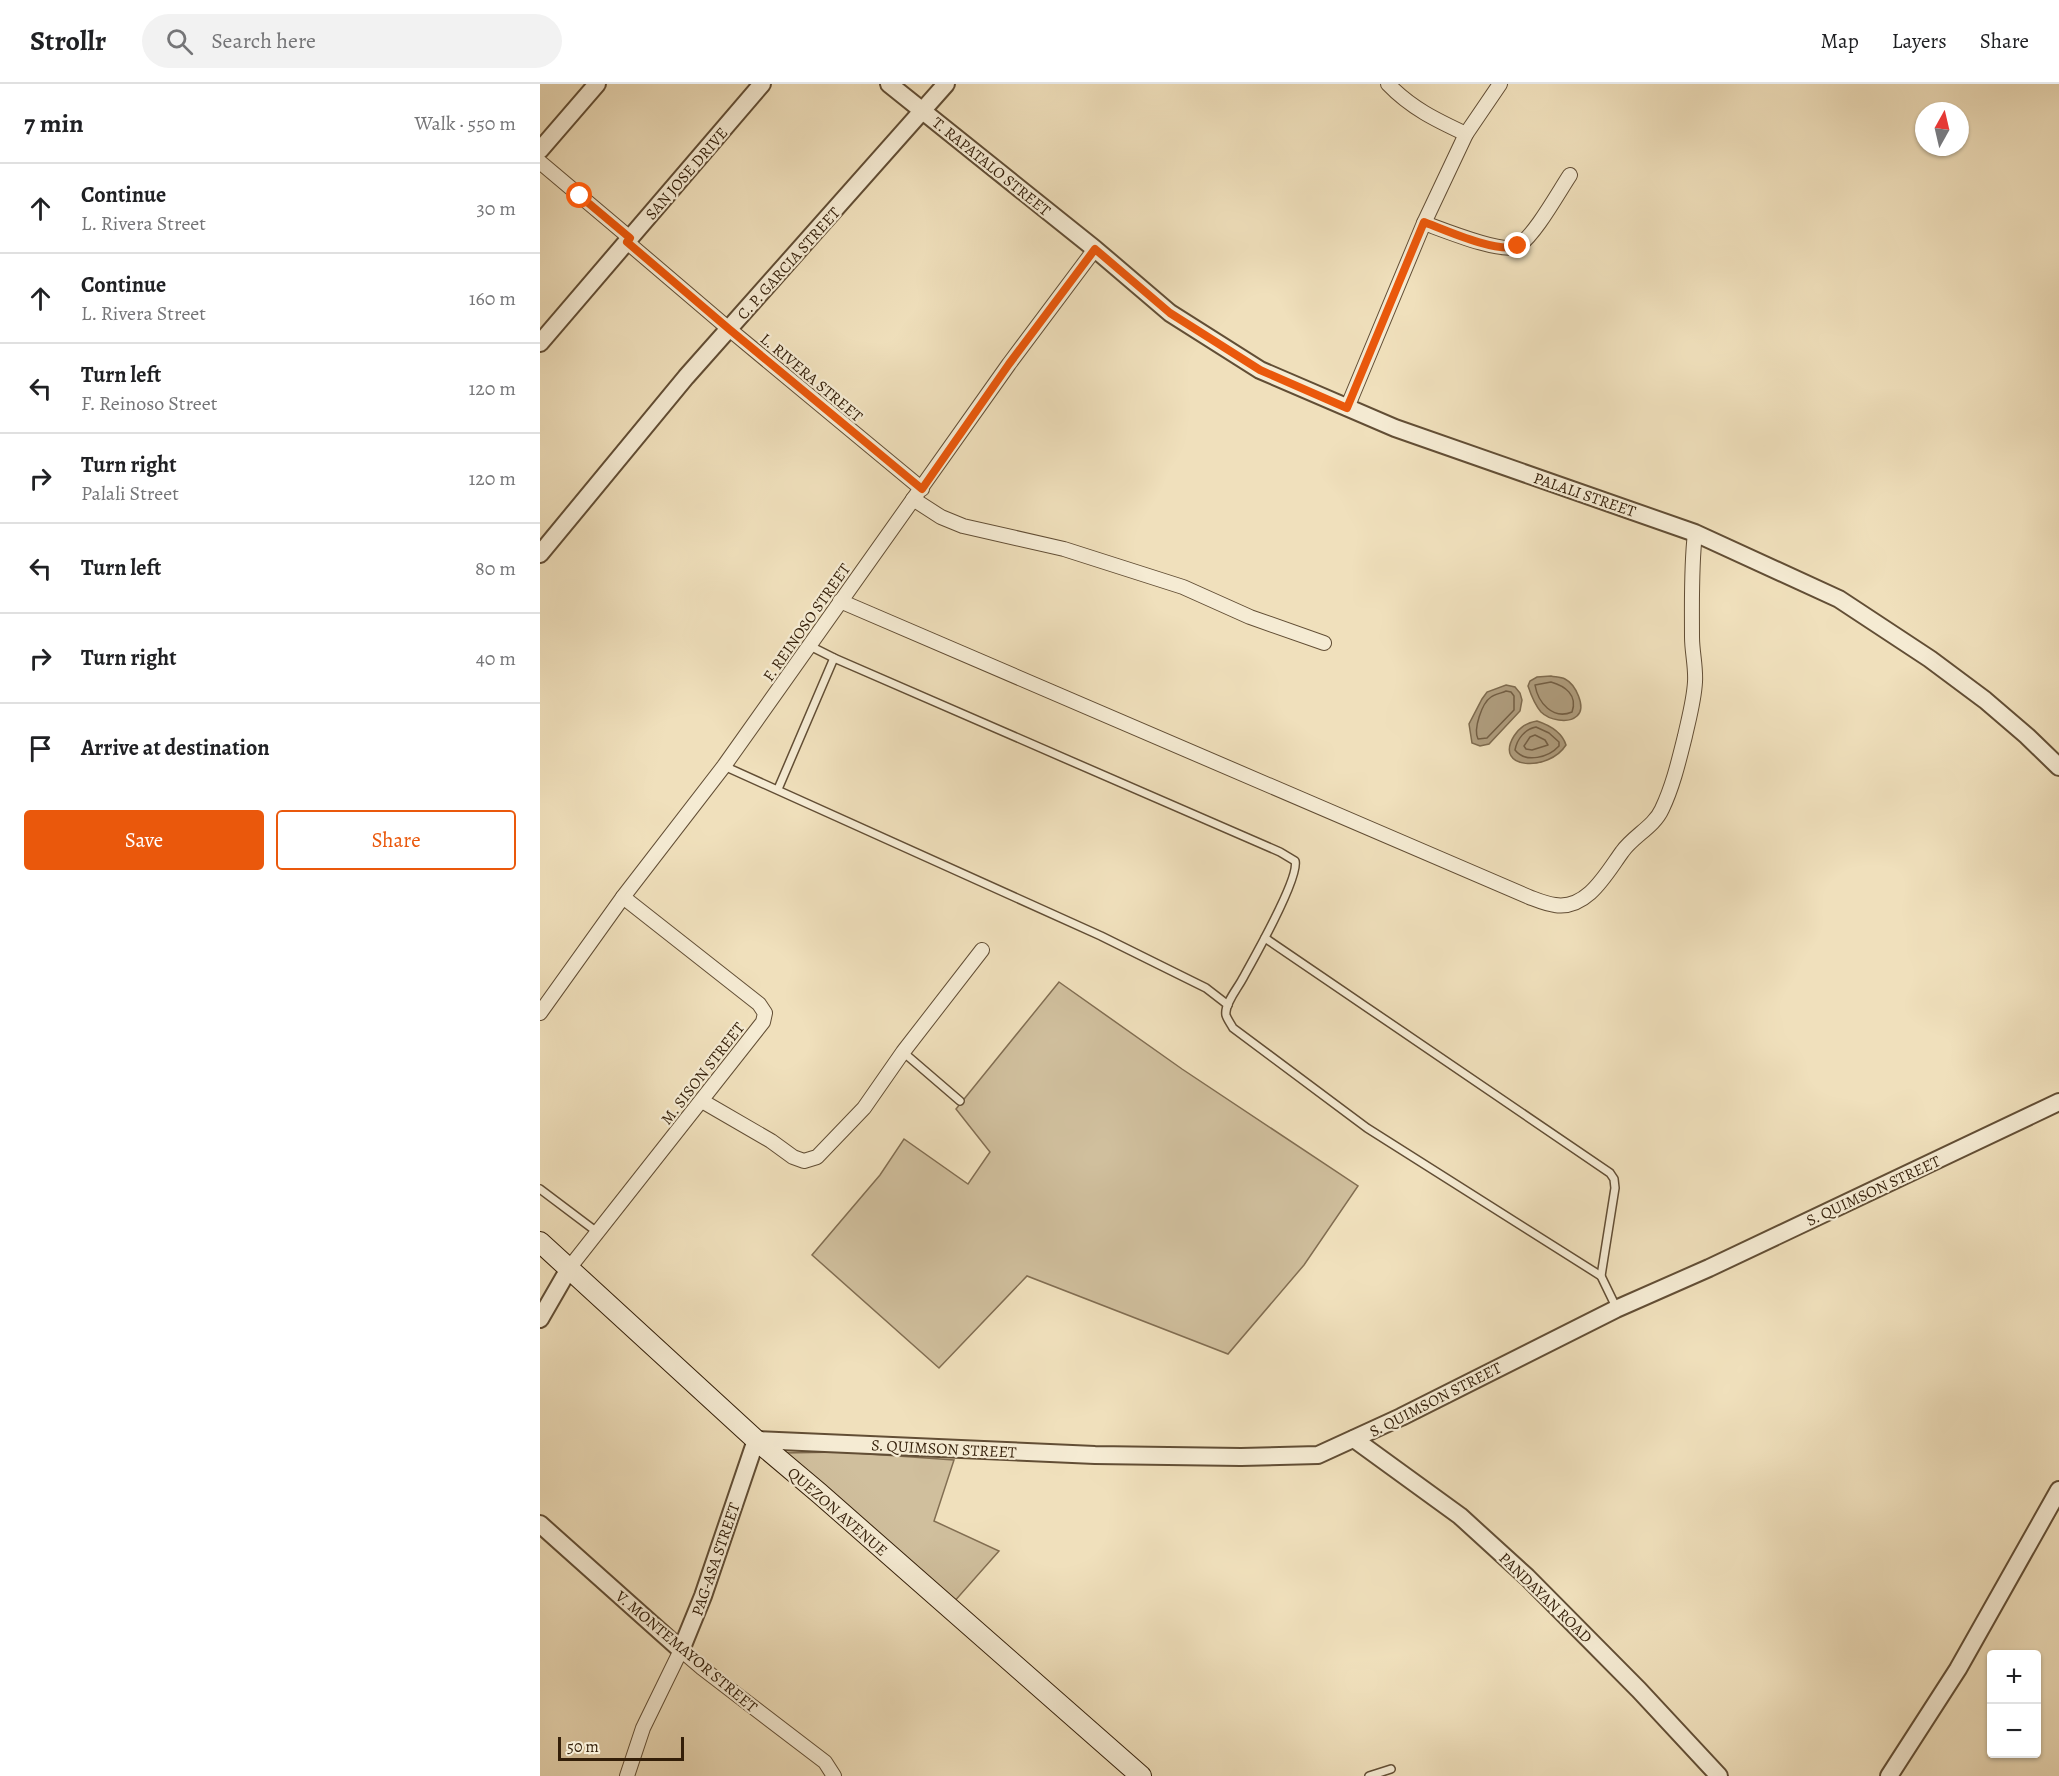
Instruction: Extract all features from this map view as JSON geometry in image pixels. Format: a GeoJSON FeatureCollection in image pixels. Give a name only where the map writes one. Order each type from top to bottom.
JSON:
{"type":"FeatureCollection","features":[{"type":"Feature","properties":{"kind":"main road","name":"QUEZON AVENUE"},"geometry":{"type":"LineString","coordinates":[[540,1242],[756,1440],[1141,1776]]}},
{"type":"Feature","properties":{"kind":"street"},"geometry":{"type":"LineString","coordinates":[[540,150],[597,84]]}},
{"type":"Feature","properties":{"kind":"street","name":"SAN JOSE DRIVE"},"geometry":{"type":"LineString","coordinates":[[540,343],[762,84]]}},
{"type":"Feature","properties":{"kind":"street","name":"T. RAPATALO STREET"},"geometry":{"type":"LineString","coordinates":[[889,84],[1095,249]]}},
{"type":"Feature","properties":{"kind":"street","name":"C. P. GARCIA STREET"},"geometry":{"type":"LineString","coordinates":[[540,554],[729,329],[946,84]]}},
{"type":"Feature","properties":{"kind":"street"},"geometry":{"type":"LineString","coordinates":[[1388,84],[1404,100],[1427,116],[1466,134]]}},
{"type":"Feature","properties":{"kind":"street"},"geometry":{"type":"LineString","coordinates":[[1347,408],[1424,222],[1466,134],[1500,84]]}},
{"type":"Feature","properties":{"kind":"street","name":"L. RIVERA STREET"},"geometry":{"type":"LineString","coordinates":[[540,162],[941,517],[963,526],[1064,549],[1172,583],[1250,617],[1324,643]]}},
{"type":"Feature","properties":{"kind":"street"},"geometry":{"type":"LineString","coordinates":[[1424,222],[1472,240],[1504,248],[1514,248],[1529,236],[1570,175]]}},
{"type":"Feature","properties":{"kind":"street","name":"PALALI STREET"},"geometry":{"type":"LineString","coordinates":[[1095,249],[1170,313],[1260,370],[1395,428],[1695,532],[1839,599],[1930,659],[1985,700],[2059,767]]}},
{"type":"Feature","properties":{"kind":"street","name":"F. REINOSO STREET"},"geometry":{"type":"LineString","coordinates":[[540,1013],[623,897],[724,766],[1009,364],[1095,249]]}},
{"type":"Feature","properties":{"kind":"street"},"geometry":{"type":"LineString","coordinates":[[840,601],[1529,897],[1565,906],[1574,904],[1592,892],[1612,868],[1623,850],[1653,823],[1662,811],[1676,772],[1695,684],[1692,639],[1692,555],[1695,532]]}},
{"type":"Feature","properties":{"kind":"street","name":"M. SISON STREET"},"geometry":{"type":"LineString","coordinates":[[570,1268],[763,1022],[765,1013],[759,1004],[623,897]]}},
{"type":"Feature","properties":{"kind":"street"},"geometry":{"type":"LineString","coordinates":[[702,1101],[771,1141],[793,1157],[804,1161],[817,1157],[864,1108],[903,1052],[982,950]]}},
{"type":"Feature","properties":{"kind":"street","name":"S. QUIMSON STREET"},"geometry":{"type":"LineString","coordinates":[[756,1440],[1095,1455],[1241,1457],[1318,1455],[1616,1309],[1709,1268],[2059,1102]]}},
{"type":"Feature","properties":{"kind":"street"},"geometry":{"type":"LineString","coordinates":[[540,1319],[570,1268]]}},
{"type":"Feature","properties":{"kind":"street","name":"PANDAYAN ROAD"},"geometry":{"type":"LineString","coordinates":[[1354,1439],[1460,1516],[1519,1570],[1639,1690],[1719,1776]]}},
{"type":"Feature","properties":{"kind":"street","name":"PAG-ASA STREET"},"geometry":{"type":"LineString","coordinates":[[627,1776],[643,1728],[681,1650],[703,1596],[756,1440]]}},
{"type":"Feature","properties":{"kind":"street"},"geometry":{"type":"LineString","coordinates":[[1889,1776],[1958,1669],[2059,1490]]}},
{"type":"Feature","properties":{"kind":"street","name":"V. MONTEMAYOR STREET"},"geometry":{"type":"LineString","coordinates":[[540,1524],[702,1668],[825,1762],[834,1776]]}},
{"type":"Feature","properties":{"kind":"lane"},"geometry":{"type":"LineString","coordinates":[[810,646],[1295,861],[1297,867],[1289,887],[1265,938],[1228,1005],[1226,1015],[1233,1028],[1357,1121],[1601,1276],[1616,1309]]}},
{"type":"Feature","properties":{"kind":"lane"},"geometry":{"type":"LineString","coordinates":[[778,789],[834,658]]}},
{"type":"Feature","properties":{"kind":"lane"},"geometry":{"type":"LineString","coordinates":[[724,766],[1160,964],[1206,988],[1228,1005]]}},
{"type":"Feature","properties":{"kind":"lane"},"geometry":{"type":"LineString","coordinates":[[1265,938],[1610,1173],[1614,1179],[1615,1188],[1601,1276]]}},
{"type":"Feature","properties":{"kind":"lane"},"geometry":{"type":"LineString","coordinates":[[903,1052],[960,1101]]}},
{"type":"Feature","properties":{"kind":"lane"},"geometry":{"type":"LineString","coordinates":[[540,1189],[597,1232]]}},
{"type":"Feature","properties":{"kind":"lane"},"geometry":{"type":"LineString","coordinates":[[1369,1776],[1391,1768]]}},
{"type":"Feature","properties":{"kind":"shaded area"},"geometry":{"type":"Polygon","coordinates":[[[1059,982],[1182,1069],[1358,1186],[1304,1265],[1228,1354],[1027,1276],[939,1368],[812,1255],[880,1175],[904,1139],[968,1184],[990,1152],[956,1109],[1059,982]]]}},
{"type":"Feature","properties":{"kind":"shaded area"},"geometry":{"type":"Polygon","coordinates":[[[841,1452],[954,1460],[934,1521],[999,1551],[953,1603],[782,1453],[841,1452]]]}},
{"type":"Feature","properties":{"kind":"water"},"geometry":{"type":"Polygon","coordinates":[[[1551,676],[1565,679],[1576,691],[1581,707],[1577,716],[1569,720],[1549,717],[1541,712],[1535,703],[1528,686],[1530,681],[1537,677],[1551,676]]]}},
{"type":"Feature","properties":{"kind":"water"},"geometry":{"type":"Polygon","coordinates":[[[1506,685],[1515,687],[1520,693],[1522,700],[1520,711],[1489,744],[1480,746],[1472,743],[1469,724],[1482,699],[1487,692],[1506,685]]]}},
{"type":"Feature","properties":{"kind":"water"},"geometry":{"type":"Polygon","coordinates":[[[1537,721],[1554,730],[1566,745],[1548,760],[1537,763],[1517,761],[1511,756],[1510,747],[1514,736],[1524,726],[1537,721]]]}},
{"type":"Feature","properties":{"kind":"route"},"geometry":{"type":"LineString","coordinates":[[580,196],[630,238],[627,242],[922,489],[1009,364],[1095,249],[1170,313],[1260,370],[1347,408],[1424,222],[1472,240],[1504,248],[1518,246]]}}]}
